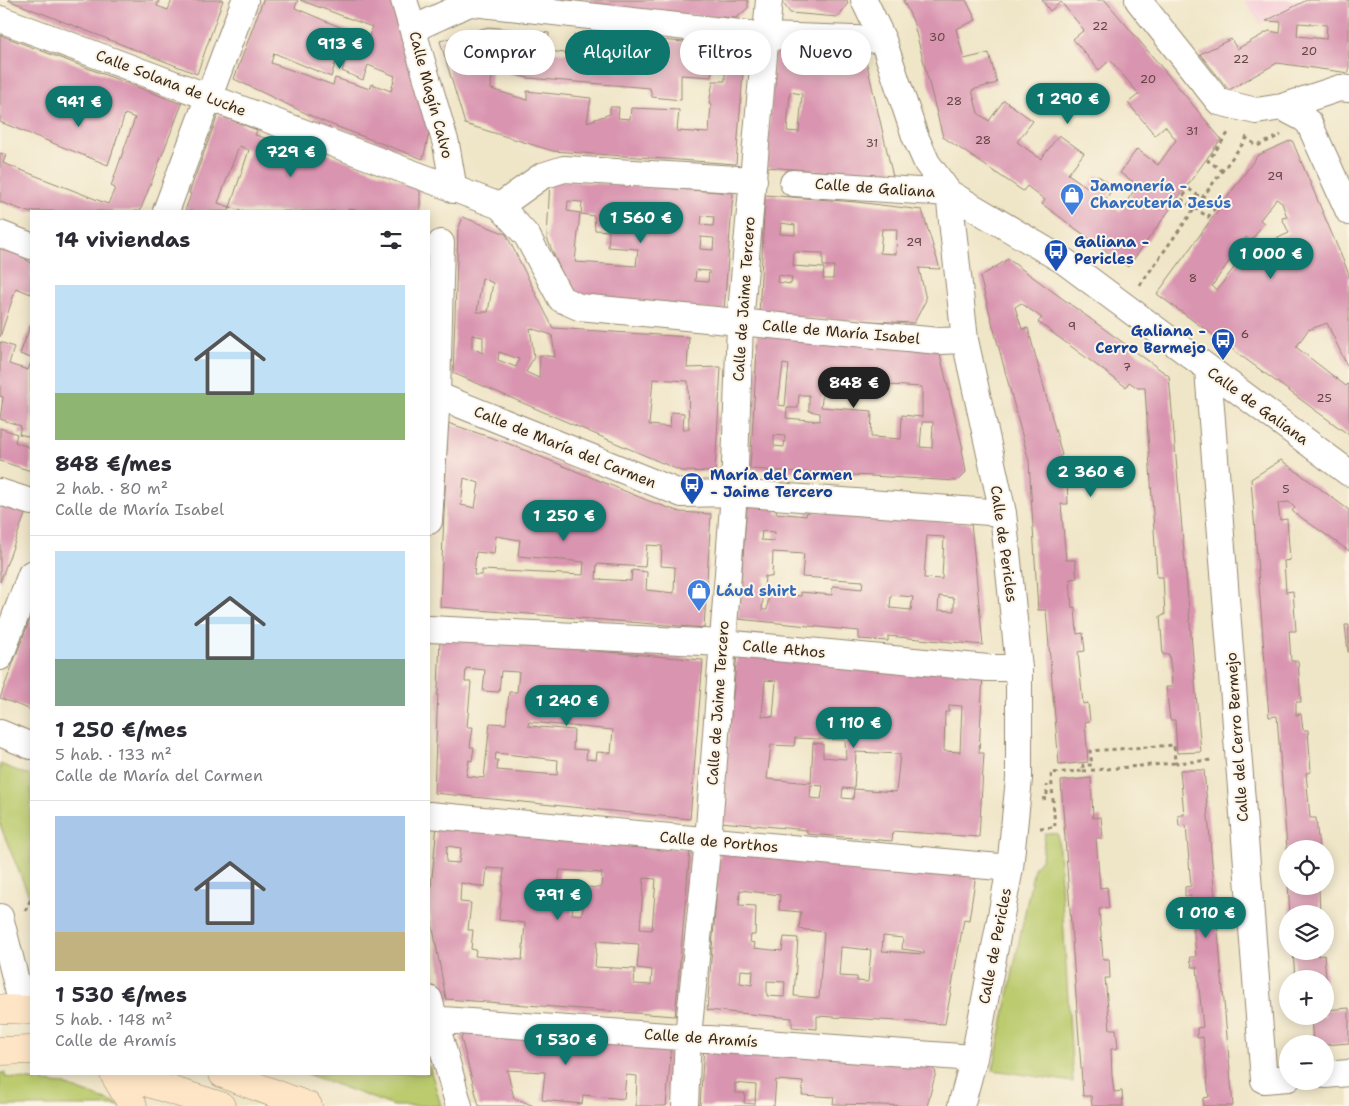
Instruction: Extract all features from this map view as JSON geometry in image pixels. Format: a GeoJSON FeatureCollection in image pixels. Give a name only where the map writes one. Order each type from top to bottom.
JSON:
{"type":"FeatureCollection","features":[{"type":"Feature","properties":{"kind":"street"},"geometry":{"type":"LineString","coordinates":[[166,210],[245,0]]}},
{"type":"Feature","properties":{"kind":"street","name":"Calle Magín Calvo"},"geometry":{"type":"LineString","coordinates":[[404,0],[446,144],[454,190]]}},
{"type":"Feature","properties":{"kind":"street","name":"Calle de Jaime Tercero"},"geometry":{"type":"LineString","coordinates":[[766,30],[769,0]]}},
{"type":"Feature","properties":{"kind":"street"},"geometry":{"type":"LineString","coordinates":[[864,0],[883,40],[915,136],[927,163],[949,193]]}},
{"type":"Feature","properties":{"kind":"street"},"geometry":{"type":"LineString","coordinates":[[1138,0],[1219,102],[1256,111],[1282,107],[1340,88],[1349,89]]}},
{"type":"Feature","properties":{"kind":"street"},"geometry":{"type":"LineString","coordinates":[[413,29],[474,1],[716,30]]}},
{"type":"Feature","properties":{"kind":"street","name":"Calle Solana de Luche"},"geometry":{"type":"LineString","coordinates":[[0,19],[454,190]]}},
{"type":"Feature","properties":{"kind":"street"},"geometry":{"type":"LineString","coordinates":[[771,36],[883,40]]}},
{"type":"Feature","properties":{"kind":"street","name":"Calle de Jaime Tercero"},"geometry":{"type":"LineString","coordinates":[[685,1106],[688,1036],[708,841],[734,493],[740,323],[763,75]]}},
{"type":"Feature","properties":{"kind":"street"},"geometry":{"type":"LineString","coordinates":[[1282,107],[1303,118],[1313,128],[1349,212]]}},
{"type":"Feature","properties":{"kind":"street"},"geometry":{"type":"LineString","coordinates":[[454,190],[500,206],[542,176],[564,169],[754,180]]}},
{"type":"Feature","properties":{"kind":"street","name":"Calle de Galiana"},"geometry":{"type":"LineString","coordinates":[[793,183],[949,193],[1064,261],[1208,370],[1349,472]]}},
{"type":"Feature","properties":{"kind":"street","name":"Calle de Pericles"},"geometry":{"type":"LineString","coordinates":[[949,193],[965,340],[1003,513],[1019,668],[1019,779],[1010,868],[974,1058],[961,1106]]}},
{"type":"Feature","properties":{"kind":"street","name":"Calle de María Isabel"},"geometry":{"type":"LineString","coordinates":[[500,206],[527,236],[561,299],[579,307],[939,341],[965,340]]}},
{"type":"Feature","properties":{"kind":"street"},"geometry":{"type":"LineString","coordinates":[[0,234],[30,246]]}},
{"type":"Feature","properties":{"kind":"street"},"geometry":{"type":"LineString","coordinates":[[430,489],[441,243]]}},
{"type":"Feature","properties":{"kind":"street","name":"Calle del Cerro Bermejo"},"geometry":{"type":"LineString","coordinates":[[1208,370],[1264,1080],[1279,1079]]}},
{"type":"Feature","properties":{"kind":"street","name":"Calle de María del Carmen"},"geometry":{"type":"LineString","coordinates":[[433,393],[682,494],[734,493],[1003,513]]}},
{"type":"Feature","properties":{"kind":"street"},"geometry":{"type":"LineString","coordinates":[[0,492],[30,502]]}},
{"type":"Feature","properties":{"kind":"street"},"geometry":{"type":"LineString","coordinates":[[0,657],[30,577]]}},
{"type":"Feature","properties":{"kind":"street","name":"Calle Athos"},"geometry":{"type":"LineString","coordinates":[[430,629],[723,643],[988,668],[1019,668]]}},
{"type":"Feature","properties":{"kind":"street"},"geometry":{"type":"LineString","coordinates":[[0,733],[30,746]]}},
{"type":"Feature","properties":{"kind":"street","name":"Calle de Porthos"},"geometry":{"type":"LineString","coordinates":[[430,814],[1010,868]]}},
{"type":"Feature","properties":{"kind":"street"},"geometry":{"type":"LineString","coordinates":[[0,917],[21,1015]]}},
{"type":"Feature","properties":{"kind":"street"},"geometry":{"type":"LineString","coordinates":[[430,1012],[459,1106]]}},
{"type":"Feature","properties":{"kind":"street","name":"Calle de Aramís"},"geometry":{"type":"LineString","coordinates":[[430,1012],[688,1036],[974,1058]]}},
{"type":"Feature","properties":{"kind":"street"},"geometry":{"type":"LineString","coordinates":[[0,1051],[30,1050]]}},
{"type":"Feature","properties":{"kind":"street"},"geometry":{"type":"LineString","coordinates":[[1334,1074],[1349,1073]]}},
{"type":"Feature","properties":{"kind":"street"},"geometry":{"type":"LineString","coordinates":[[115,1075],[133,1106]]}},
{"type":"Feature","properties":{"kind":"street"},"geometry":{"type":"LineString","coordinates":[[123,1075],[221,1106]]}},
{"type":"Feature","properties":{"kind":"street"},"geometry":{"type":"LineString","coordinates":[[226,1075],[308,1106]]}},
{"type":"Feature","properties":{"kind":"path"},"geometry":{"type":"LineString","coordinates":[[1223,172],[1208,161],[1232,128]]}},
{"type":"Feature","properties":{"kind":"path"},"geometry":{"type":"LineString","coordinates":[[1202,198],[1247,138]]}},
{"type":"Feature","properties":{"kind":"path"},"geometry":{"type":"LineString","coordinates":[[1189,188],[1215,208],[1208,217],[1195,208],[1181,199],[1189,188]]}},
{"type":"Feature","properties":{"kind":"path"},"geometry":{"type":"LineString","coordinates":[[1142,282],[1195,208]]}},
{"type":"Feature","properties":{"kind":"path"},"geometry":{"type":"LineString","coordinates":[[1083,771],[1083,765],[1092,765],[1090,751],[1174,745],[1175,763]]}},
{"type":"Feature","properties":{"kind":"path"},"geometry":{"type":"LineString","coordinates":[[1038,828],[1056,827],[1051,773],[1238,758]]}},
{"type":"Feature","properties":{"kind":"shaded area"},"geometry":{"type":"Polygon","coordinates":[[[1244,0],[1307,0],[1260,24],[1244,0]]]}},
{"type":"Feature","properties":{"kind":"green space"},"geometry":{"type":"Polygon","coordinates":[[[0,764],[30,776],[30,899],[0,825],[0,764]]]}},
{"type":"Feature","properties":{"kind":"green space"},"geometry":{"type":"Polygon","coordinates":[[[1045,833],[1058,834],[1073,1082],[993,1070],[1034,868],[1042,858],[1045,833]]]}},
{"type":"Feature","properties":{"kind":"green space"},"geometry":{"type":"Polygon","coordinates":[[[430,1068],[441,1106],[394,1106],[310,1075],[430,1075],[430,1068]]]}},
{"type":"Feature","properties":{"kind":"green space"},"geometry":{"type":"Polygon","coordinates":[[[0,1073],[5,1073],[5,1077],[62,1084],[122,1106],[0,1106],[0,1073]]]}},
{"type":"Feature","properties":{"kind":"building"},"geometry":{"type":"Polygon","coordinates":[[[8,0],[159,0],[157,6],[168,10],[172,0],[223,0],[197,74],[8,0]]]}},
{"type":"Feature","properties":{"kind":"building"},"geometry":{"type":"Polygon","coordinates":[[[263,0],[298,0],[295,8],[368,39],[372,27],[300,0],[391,0],[431,125],[423,159],[322,121],[234,79],[263,0]],[[339,51],[331,77],[274,53],[271,63],[333,85],[335,78],[370,89],[372,84],[391,91],[395,76],[368,65],[363,80],[342,71],[347,54],[339,51]]]}},
{"type":"Feature","properties":{"kind":"building"},"geometry":{"type":"Polygon","coordinates":[[[519,0],[748,0],[748,8],[736,18],[518,3],[519,0]]]}},
{"type":"Feature","properties":{"kind":"building"},"geometry":{"type":"Polygon","coordinates":[[[781,0],[847,0],[848,3],[838,17],[790,13],[781,0]]]}},
{"type":"Feature","properties":{"kind":"building"},"geometry":{"type":"Polygon","coordinates":[[[903,0],[966,0],[976,20],[956,29],[964,59],[989,53],[997,83],[972,90],[978,113],[989,121],[1004,100],[1033,121],[1017,142],[1041,159],[1059,135],[1084,153],[1068,174],[1087,187],[1097,175],[1114,187],[1105,200],[1120,211],[1138,185],[1120,173],[1137,149],[1158,165],[1176,140],[1165,126],[1155,135],[1128,103],[1139,94],[1110,60],[1099,70],[1073,39],[1084,30],[1061,2],[1050,11],[1042,0],[1105,0],[1221,139],[1128,267],[1042,204],[1045,200],[1027,186],[1023,191],[943,137],[913,21],[903,0]]]}},
{"type":"Feature","properties":{"kind":"building"},"geometry":{"type":"Polygon","coordinates":[[[1307,0],[1349,0],[1349,73],[1277,63],[1229,90],[1200,54],[1231,39],[1237,49],[1269,31],[1280,33],[1281,22],[1266,21],[1307,0]],[[1298,23],[1297,36],[1326,39],[1327,25],[1298,23]]]}},
{"type":"Feature","properties":{"kind":"building"},"geometry":{"type":"Polygon","coordinates":[[[488,27],[518,30],[478,30],[488,27]]]}},
{"type":"Feature","properties":{"kind":"building"},"geometry":{"type":"Polygon","coordinates":[[[0,35],[182,104],[140,210],[30,210],[30,213],[0,202],[0,153],[6,155],[3,163],[108,204],[115,188],[111,186],[135,118],[125,114],[108,165],[0,122],[0,35]]]}},
{"type":"Feature","properties":{"kind":"building"},"geometry":{"type":"Polygon","coordinates":[[[445,40],[445,58],[440,41],[445,40]]]}},
{"type":"Feature","properties":{"kind":"building"},"geometry":{"type":"Polygon","coordinates":[[[670,41],[680,42],[681,100],[652,97],[650,88],[528,78],[516,75],[555,75],[555,52],[565,53],[565,75],[670,75],[670,41]]]}},
{"type":"Feature","properties":{"kind":"building"},"geometry":{"type":"Polygon","coordinates":[[[774,49],[781,50],[781,75],[869,75],[893,177],[767,167],[774,49]],[[790,92],[787,131],[799,132],[802,94],[790,92]]]}},
{"type":"Feature","properties":{"kind":"building"},"geometry":{"type":"Polygon","coordinates":[[[450,75],[492,75],[491,89],[527,100],[527,91],[591,98],[587,122],[610,114],[610,107],[619,107],[618,118],[630,119],[631,108],[679,110],[677,131],[709,133],[711,104],[709,104],[713,81],[725,81],[725,75],[743,75],[736,164],[553,151],[465,124],[450,75]]]}},
{"type":"Feature","properties":{"kind":"building"},"geometry":{"type":"Polygon","coordinates":[[[681,75],[711,75],[711,77],[681,75]]]}},
{"type":"Feature","properties":{"kind":"building"},"geometry":{"type":"Polygon","coordinates":[[[218,115],[257,130],[255,135],[278,142],[279,136],[420,188],[420,210],[238,210],[230,207],[229,210],[185,210],[191,194],[189,193],[218,115]],[[239,146],[218,203],[230,207],[249,150],[239,146]]]}},
{"type":"Feature","properties":{"kind":"building"},"geometry":{"type":"Polygon","coordinates":[[[1292,140],[1349,274],[1349,370],[1327,323],[1308,330],[1296,347],[1346,386],[1349,383],[1349,435],[1157,294],[1258,155],[1292,140]],[[1276,199],[1260,220],[1264,223],[1251,241],[1246,237],[1212,286],[1217,290],[1246,252],[1289,233],[1282,218],[1287,217],[1282,203],[1276,199]]]}},
{"type":"Feature","properties":{"kind":"building"},"geometry":{"type":"Polygon","coordinates":[[[550,180],[733,193],[724,311],[572,299],[547,238],[550,180]],[[568,201],[567,211],[580,213],[575,262],[636,266],[638,249],[608,247],[609,231],[595,230],[594,216],[581,214],[582,202],[568,201]],[[702,216],[701,225],[713,226],[714,217],[702,216]],[[701,237],[700,249],[713,250],[714,238],[701,237]],[[696,270],[695,281],[708,282],[709,271],[696,270]]]}},
{"type":"Feature","properties":{"kind":"building"},"geometry":{"type":"Polygon","coordinates":[[[765,195],[856,202],[922,210],[940,269],[919,268],[926,300],[914,323],[759,316],[765,195]],[[781,223],[780,234],[795,235],[795,225],[781,223]],[[882,229],[880,253],[896,254],[897,229],[882,229]],[[794,252],[793,266],[824,268],[823,279],[833,279],[834,266],[823,266],[823,253],[794,252]],[[778,275],[777,282],[791,284],[792,277],[778,275]]]}},
{"type":"Feature","properties":{"kind":"building"},"geometry":{"type":"Polygon","coordinates":[[[463,217],[506,234],[553,328],[689,337],[687,368],[721,367],[715,472],[681,471],[453,373],[458,230],[463,217]],[[482,278],[477,312],[488,312],[493,283],[482,278]],[[530,328],[534,357],[526,372],[539,378],[540,355],[555,357],[552,335],[530,328]],[[472,335],[472,348],[483,353],[483,337],[472,335]],[[499,352],[498,360],[516,367],[519,359],[499,352]],[[653,379],[649,425],[670,427],[671,412],[684,413],[683,429],[689,429],[688,381],[653,379]]]}},
{"type":"Feature","properties":{"kind":"building"},"geometry":{"type":"Polygon","coordinates":[[[0,246],[27,256],[26,260],[30,262],[30,294],[16,288],[0,337],[0,246]]]}},
{"type":"Feature","properties":{"kind":"building"},"geometry":{"type":"Polygon","coordinates":[[[1008,259],[1169,376],[1201,752],[1177,753],[1175,720],[1170,720],[1166,687],[1172,687],[1171,670],[1169,654],[1163,655],[1160,616],[1165,615],[1163,577],[1157,577],[1145,388],[1138,388],[1129,382],[1126,387],[1038,322],[1042,318],[1021,303],[1015,307],[1022,329],[1028,328],[1062,455],[1059,457],[1060,480],[1067,480],[1068,504],[1061,504],[1066,560],[1075,560],[1077,578],[1070,579],[1072,608],[1075,607],[1077,634],[1083,633],[1085,651],[1078,652],[1083,704],[1088,703],[1090,721],[1085,722],[1088,762],[1059,765],[1046,610],[1038,610],[1029,461],[980,277],[1008,259]]]}},
{"type":"Feature","properties":{"kind":"building"},"geometry":{"type":"Polygon","coordinates":[[[30,327],[30,358],[20,354],[30,327]]]}},
{"type":"Feature","properties":{"kind":"building"},"geometry":{"type":"Polygon","coordinates":[[[758,334],[937,342],[963,449],[966,472],[957,481],[750,469],[758,334]],[[783,364],[778,405],[785,406],[789,365],[783,364]],[[854,383],[853,394],[823,391],[821,407],[872,411],[871,437],[901,439],[902,415],[922,417],[922,387],[854,383]],[[799,395],[798,408],[787,408],[786,418],[820,421],[820,413],[809,411],[809,395],[799,395]],[[922,422],[920,447],[932,448],[933,422],[922,422]],[[774,435],[774,446],[784,447],[785,436],[774,435]]]}},
{"type":"Feature","properties":{"kind":"building"},"geometry":{"type":"Polygon","coordinates":[[[0,342],[14,347],[9,364],[28,370],[30,365],[30,437],[19,434],[21,426],[0,419],[3,397],[0,396],[0,342]]]}},
{"type":"Feature","properties":{"kind":"building"},"geometry":{"type":"Polygon","coordinates":[[[448,423],[507,443],[680,512],[711,514],[704,628],[440,607],[448,423]],[[464,478],[461,505],[475,508],[479,483],[464,478]],[[496,536],[494,554],[476,552],[474,575],[482,575],[482,570],[583,575],[584,562],[518,556],[520,540],[496,536]],[[647,545],[645,567],[597,564],[596,579],[631,581],[632,570],[647,572],[646,590],[674,593],[675,567],[661,566],[662,546],[647,545]]]}},
{"type":"Feature","properties":{"kind":"building"},"geometry":{"type":"Polygon","coordinates":[[[0,428],[17,434],[15,442],[30,448],[30,471],[0,461],[0,428]]]}},
{"type":"Feature","properties":{"kind":"building"},"geometry":{"type":"Polygon","coordinates":[[[1281,460],[1349,510],[1349,551],[1292,511],[1295,508],[1289,502],[1278,503],[1280,520],[1287,519],[1290,560],[1284,561],[1286,592],[1293,591],[1296,631],[1289,631],[1291,661],[1298,661],[1301,702],[1296,702],[1296,715],[1301,714],[1303,730],[1308,730],[1311,772],[1306,773],[1310,818],[1316,818],[1318,840],[1286,840],[1277,716],[1269,717],[1251,479],[1281,460]]]}},
{"type":"Feature","properties":{"kind":"building"},"geometry":{"type":"Polygon","coordinates":[[[0,500],[27,509],[0,582],[0,500]]]}},
{"type":"Feature","properties":{"kind":"building"},"geometry":{"type":"Polygon","coordinates":[[[747,504],[777,507],[776,513],[806,516],[807,511],[971,523],[983,645],[888,636],[888,641],[859,639],[859,631],[738,619],[747,504]],[[762,531],[761,540],[774,541],[775,532],[762,531]],[[927,536],[924,578],[942,579],[944,537],[927,536]],[[773,552],[772,577],[765,576],[762,610],[767,610],[769,593],[801,596],[801,592],[832,595],[833,586],[862,589],[863,581],[802,577],[804,554],[773,552]],[[891,595],[890,608],[911,610],[913,597],[891,595]],[[939,596],[938,610],[954,611],[954,598],[939,596]]]}},
{"type":"Feature","properties":{"kind":"building"},"geometry":{"type":"Polygon","coordinates":[[[30,619],[30,710],[0,698],[30,619]]]}},
{"type":"Feature","properties":{"kind":"building"},"geometry":{"type":"Polygon","coordinates":[[[1345,625],[1349,625],[1349,652],[1348,652],[1345,625]]]}},
{"type":"Feature","properties":{"kind":"building"},"geometry":{"type":"Polygon","coordinates":[[[440,638],[703,660],[690,819],[434,793],[440,638]],[[466,668],[465,682],[471,682],[467,727],[473,727],[470,747],[474,747],[472,761],[469,760],[466,776],[484,778],[490,723],[506,724],[509,692],[517,692],[519,672],[501,671],[499,692],[483,691],[485,670],[466,668]],[[529,722],[528,726],[574,730],[573,749],[587,750],[586,759],[596,760],[597,752],[611,753],[613,730],[529,722]],[[496,753],[495,760],[498,760],[497,770],[557,775],[558,760],[496,753]]]}},
{"type":"Feature","properties":{"kind":"building"},"geometry":{"type":"Polygon","coordinates":[[[737,654],[983,673],[979,753],[984,753],[979,837],[893,831],[892,841],[807,834],[807,830],[721,822],[737,654]],[[765,680],[762,716],[773,717],[776,681],[765,680]],[[949,705],[949,712],[945,712],[944,751],[960,752],[962,706],[949,705]],[[795,738],[794,746],[771,745],[767,779],[811,783],[813,743],[823,744],[823,757],[846,759],[845,740],[795,738]],[[856,752],[854,789],[896,792],[900,754],[856,752]],[[811,785],[810,798],[821,799],[823,786],[811,785]],[[843,788],[842,798],[853,799],[854,789],[843,788]]]}},
{"type":"Feature","properties":{"kind":"building"},"geometry":{"type":"Polygon","coordinates":[[[1180,770],[1204,770],[1233,1106],[1203,1106],[1203,1098],[1209,1097],[1203,1037],[1197,1038],[1197,1028],[1203,1027],[1197,967],[1192,967],[1190,957],[1196,957],[1191,896],[1185,896],[1185,887],[1191,886],[1186,825],[1179,826],[1178,815],[1184,815],[1180,770]]]}},
{"type":"Feature","properties":{"kind":"building"},"geometry":{"type":"Polygon","coordinates":[[[1091,778],[1093,818],[1101,817],[1103,838],[1096,838],[1100,888],[1107,887],[1109,908],[1099,909],[1103,959],[1109,959],[1110,978],[1105,978],[1110,1029],[1116,1029],[1118,1048],[1111,1049],[1112,1076],[1114,1092],[1122,1091],[1123,1106],[1092,1106],[1091,1096],[1083,1096],[1061,781],[1091,778]]]}},
{"type":"Feature","properties":{"kind":"building"},"geometry":{"type":"Polygon","coordinates":[[[437,825],[690,850],[675,1016],[446,999],[430,912],[437,825]],[[447,846],[446,862],[459,863],[461,848],[447,846]],[[487,868],[485,887],[461,883],[460,902],[471,903],[468,930],[473,930],[471,949],[476,950],[475,956],[522,960],[525,923],[499,920],[504,869],[487,868]],[[560,870],[558,886],[575,887],[572,914],[582,915],[586,887],[601,888],[602,873],[560,870]],[[644,878],[640,929],[652,930],[656,879],[644,878]],[[597,941],[595,967],[635,969],[634,984],[651,985],[652,970],[637,968],[639,944],[597,941]]]}},
{"type":"Feature","properties":{"kind":"building"},"geometry":{"type":"Polygon","coordinates":[[[720,851],[977,868],[969,920],[964,919],[945,1024],[817,1016],[817,1029],[792,1027],[792,1018],[707,1010],[720,851]],[[740,890],[739,905],[756,906],[755,935],[751,935],[750,942],[755,943],[754,948],[782,951],[784,937],[798,938],[794,996],[819,998],[824,932],[799,929],[801,912],[779,910],[780,895],[740,890]],[[883,936],[882,951],[924,954],[924,952],[902,949],[903,938],[883,936]],[[841,947],[839,976],[857,977],[857,981],[868,982],[871,950],[841,947]],[[741,970],[740,983],[752,985],[753,971],[741,970]],[[767,981],[767,996],[784,997],[785,982],[767,981]]]}},
{"type":"Feature","properties":{"kind":"building"},"geometry":{"type":"Polygon","coordinates":[[[1289,895],[1319,895],[1320,905],[1289,905],[1289,895]]]}},
{"type":"Feature","properties":{"kind":"building"},"geometry":{"type":"Polygon","coordinates":[[[1294,960],[1324,960],[1325,970],[1294,970],[1294,960]]]}},
{"type":"Feature","properties":{"kind":"building"},"geometry":{"type":"Polygon","coordinates":[[[1349,1008],[1349,1043],[1334,1044],[1334,1035],[1312,1035],[1312,1025],[1334,1025],[1334,1009],[1349,1008]]]}},
{"type":"Feature","properties":{"kind":"building"},"geometry":{"type":"Polygon","coordinates":[[[469,1026],[672,1042],[666,1106],[636,1106],[637,1076],[626,1075],[624,1099],[583,1095],[582,1104],[542,1100],[545,1072],[507,1070],[514,1098],[534,1106],[479,1106],[461,1038],[469,1026]]]}},
{"type":"Feature","properties":{"kind":"building"},"geometry":{"type":"Polygon","coordinates":[[[704,1046],[926,1062],[936,1072],[927,1106],[833,1104],[834,1097],[802,1095],[803,1082],[776,1080],[774,1106],[700,1106],[704,1046]],[[735,1083],[735,1093],[745,1093],[744,1103],[755,1104],[756,1085],[735,1083]]]}},
{"type":"Feature","properties":{"kind":"place","name":"Jamonería - Charcutería Jesús"},"geometry":{"type":"Point","coordinates":[1072,216]}},
{"type":"Feature","properties":{"kind":"place","name":"Galiana - Pericles"},"geometry":{"type":"Point","coordinates":[1056,272]}},
{"type":"Feature","properties":{"kind":"place","name":"Galiana - Cerro Bermejo"},"geometry":{"type":"Point","coordinates":[1223,361]}},
{"type":"Feature","properties":{"kind":"place","name":"María del Carmen - Jaime Tercero"},"geometry":{"type":"Point","coordinates":[692,505]}},
{"type":"Feature","properties":{"kind":"place","name":"Láud shirt"},"geometry":{"type":"Point","coordinates":[699,612]}}]}
